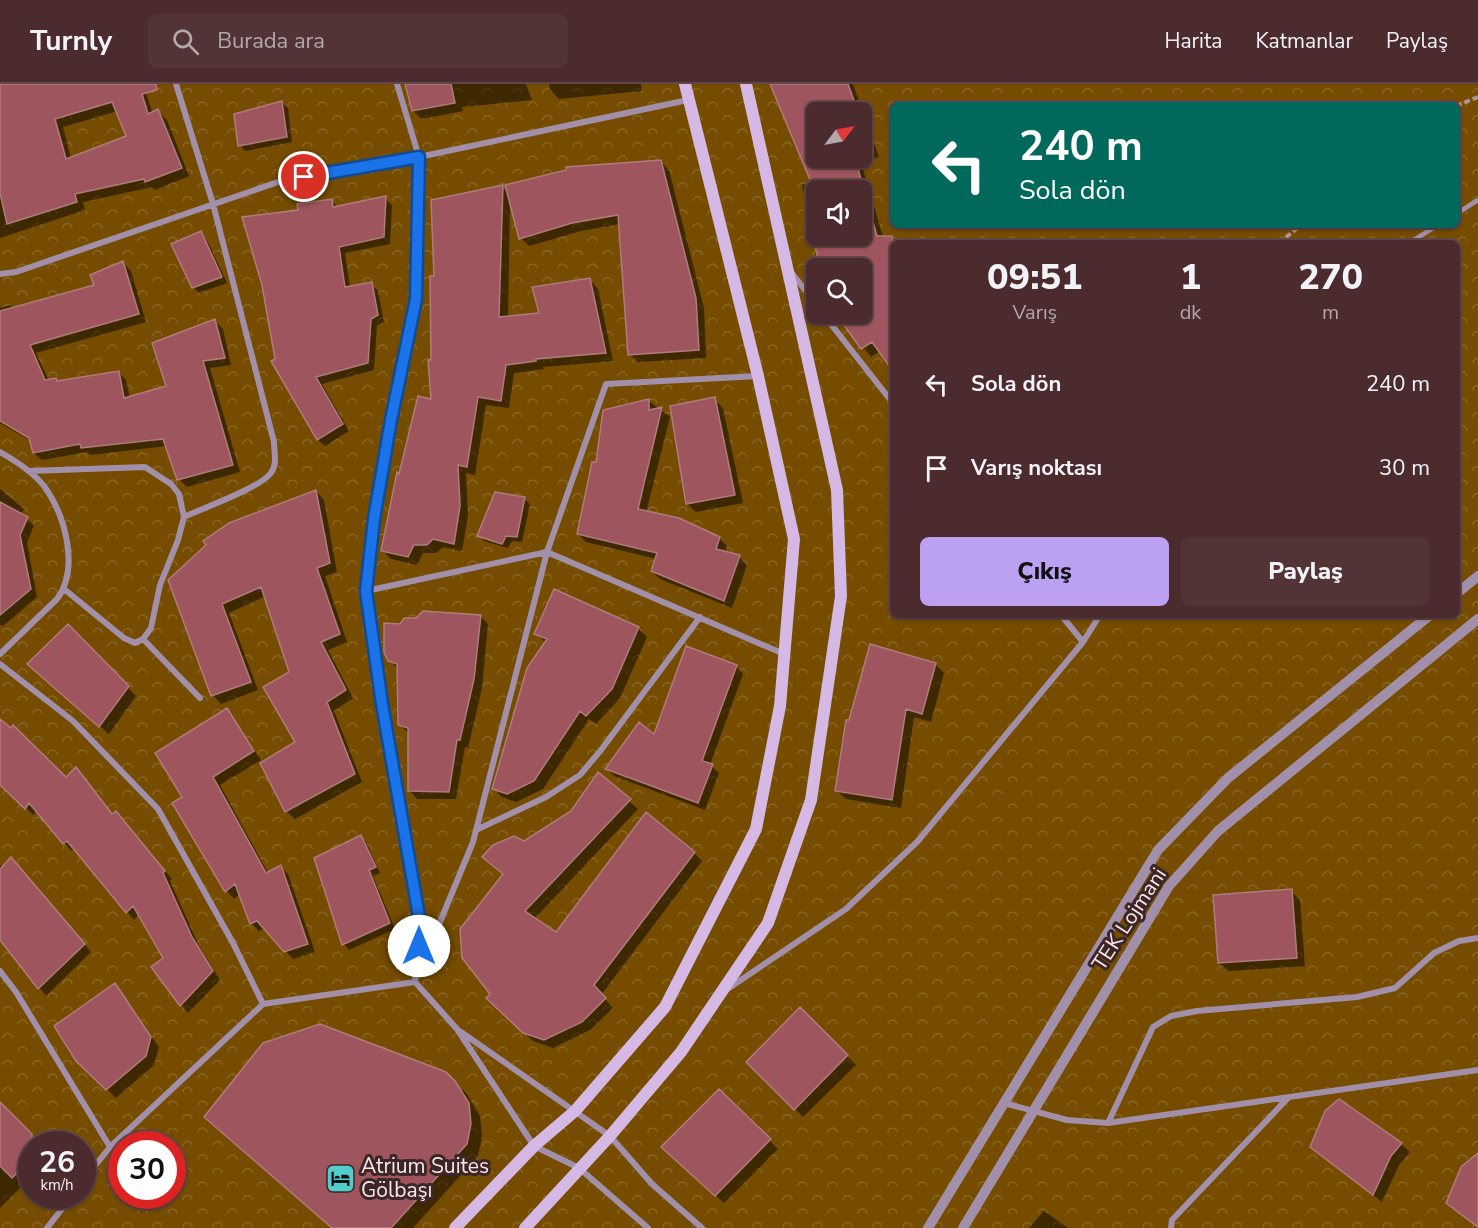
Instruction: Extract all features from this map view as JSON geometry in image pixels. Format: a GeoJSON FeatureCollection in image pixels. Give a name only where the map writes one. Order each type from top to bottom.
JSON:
{"type":"FeatureCollection","features":[{"type":"Feature","properties":{"kind":"main road"},"geometry":{"type":"LineString","coordinates":[[455,1228],[534,1146],[575,1112],[665,1007],[756,829],[780,706],[794,539],[758,376],[685,84]]}},
{"type":"Feature","properties":{"kind":"main road"},"geometry":{"type":"LineString","coordinates":[[525,1228],[610,1136],[681,1052],[768,923],[811,800],[841,596],[837,490],[746,84]]}},
{"type":"Feature","properties":{"kind":"street"},"geometry":{"type":"LineString","coordinates":[[176,84],[213,204],[274,442],[275,464],[270,474],[259,482],[184,517]]}},
{"type":"Feature","properties":{"kind":"street"},"geometry":{"type":"LineString","coordinates":[[397,84],[419,157],[416,299],[391,420],[374,519],[366,591],[382,704],[421,928],[415,982],[457,1029],[534,1146],[579,1168],[648,1228]]}},
{"type":"Feature","properties":{"kind":"street"},"geometry":{"type":"LineString","coordinates":[[0,274],[16,273],[281,181],[419,157],[688,100]]}},
{"type":"Feature","properties":{"kind":"street"},"geometry":{"type":"LineString","coordinates":[[789,270],[806,291]]}},
{"type":"Feature","properties":{"kind":"street"},"geometry":{"type":"LineString","coordinates":[[831,324],[890,399]]}},
{"type":"Feature","properties":{"kind":"street"},"geometry":{"type":"LineString","coordinates":[[415,982],[476,830],[547,552],[606,384],[758,376]]}},
{"type":"Feature","properties":{"kind":"street"},"geometry":{"type":"LineString","coordinates":[[0,452],[29,471],[43,485],[63,524],[68,574],[64,589],[0,654]]}},
{"type":"Feature","properties":{"kind":"street"},"geometry":{"type":"LineString","coordinates":[[29,471],[81,467],[145,467],[159,474],[179,494],[184,517],[178,540],[160,585],[151,628],[143,639],[135,643],[124,638],[64,589]]}},
{"type":"Feature","properties":{"kind":"street"},"geometry":{"type":"LineString","coordinates":[[366,591],[547,552],[784,654]]}},
{"type":"Feature","properties":{"kind":"street"},"geometry":{"type":"LineString","coordinates":[[1460,591],[1478,576]]}},
{"type":"Feature","properties":{"kind":"street"},"geometry":{"type":"LineString","coordinates":[[476,830],[546,797],[580,775],[700,617]]}},
{"type":"Feature","properties":{"kind":"street"},"geometry":{"type":"LineString","coordinates":[[1063,618],[1083,642]]}},
{"type":"Feature","properties":{"kind":"street"},"geometry":{"type":"LineString","coordinates":[[721,993],[846,909],[917,842],[1083,642],[1098,618]]}},
{"type":"Feature","properties":{"kind":"street","name":"TEK Lojmani"},"geometry":{"type":"LineString","coordinates":[[927,1228],[1158,850],[1228,778],[1426,618]]}},
{"type":"Feature","properties":{"kind":"street","name":"TEK Lojmani"},"geometry":{"type":"LineString","coordinates":[[963,1228],[1169,886],[1218,831],[1478,619]]}},
{"type":"Feature","properties":{"kind":"street"},"geometry":{"type":"LineString","coordinates":[[143,639],[200,698]]}},
{"type":"Feature","properties":{"kind":"street"},"geometry":{"type":"LineString","coordinates":[[0,664],[73,721],[158,809],[233,943],[263,1004]]}},
{"type":"Feature","properties":{"kind":"street"},"geometry":{"type":"LineString","coordinates":[[1108,1124],[1153,1027],[1171,1016],[1197,1011],[1357,997],[1395,988],[1434,953],[1459,941],[1478,938]]}},
{"type":"Feature","properties":{"kind":"street"},"geometry":{"type":"LineString","coordinates":[[0,971],[16,992],[108,1145]]}},
{"type":"Feature","properties":{"kind":"street"},"geometry":{"type":"LineString","coordinates":[[128,1131],[263,1004],[415,982]]}},
{"type":"Feature","properties":{"kind":"street"},"geometry":{"type":"LineString","coordinates":[[457,1029],[610,1136],[652,1184],[702,1228]]}},
{"type":"Feature","properties":{"kind":"street"},"geometry":{"type":"LineString","coordinates":[[1004,1103],[1067,1120],[1108,1124],[1478,1070]]}},
{"type":"Feature","properties":{"kind":"street"},"geometry":{"type":"LineString","coordinates":[[1171,1228],[1172,1220],[1288,1098]]}},
{"type":"Feature","properties":{"kind":"street"},"geometry":{"type":"LineString","coordinates":[[96,1165],[108,1150]]}},
{"type":"Feature","properties":{"kind":"street"},"geometry":{"type":"LineString","coordinates":[[47,1228],[62,1209]]}},
{"type":"Feature","properties":{"kind":"lane"},"geometry":{"type":"LineString","coordinates":[[1460,211],[1478,200]]}},
{"type":"Feature","properties":{"kind":"lane"},"geometry":{"type":"LineString","coordinates":[[1414,240],[1433,228]]}},
{"type":"Feature","properties":{"kind":"path"},"geometry":{"type":"LineString","coordinates":[[1460,104],[1478,97]]}},
{"type":"Feature","properties":{"kind":"path"},"geometry":{"type":"LineString","coordinates":[[1283,240],[1297,228]]}},
{"type":"Feature","properties":{"kind":"green space"},"geometry":{"type":"Polygon","coordinates":[[[0,84],[1478,84],[1478,1228],[0,1228],[0,84]]]}},
{"type":"Feature","properties":{"kind":"building"},"geometry":{"type":"Polygon","coordinates":[[[0,84],[156,84],[157,90],[142,94],[148,114],[158,109],[182,168],[145,182],[144,179],[75,194],[77,202],[7,224],[0,193],[0,84]],[[112,102],[55,119],[66,159],[126,136],[112,102]]]}},
{"type":"Feature","properties":{"kind":"building"},"geometry":{"type":"Polygon","coordinates":[[[405,84],[451,84],[455,103],[412,111],[405,84]]]}},
{"type":"Feature","properties":{"kind":"building"},"geometry":{"type":"Polygon","coordinates":[[[770,84],[848,84],[854,102],[806,102],[806,168],[858,168],[861,180],[810,180],[770,84]]]}},
{"type":"Feature","properties":{"kind":"building"},"geometry":{"type":"Polygon","coordinates":[[[282,101],[287,137],[238,146],[234,114],[282,101]]]}},
{"type":"Feature","properties":{"kind":"building"},"geometry":{"type":"Polygon","coordinates":[[[661,160],[696,298],[699,350],[628,355],[618,215],[572,223],[519,239],[505,185],[566,170],[566,167],[661,160]]]}},
{"type":"Feature","properties":{"kind":"building"},"geometry":{"type":"Polygon","coordinates":[[[503,185],[499,317],[539,313],[532,287],[590,278],[606,353],[536,359],[536,361],[506,365],[501,401],[478,397],[467,467],[458,465],[460,506],[454,544],[433,539],[427,545],[414,545],[408,557],[381,551],[397,472],[399,474],[418,396],[431,399],[428,360],[431,360],[430,276],[434,276],[431,200],[503,185]]]}},
{"type":"Feature","properties":{"kind":"building"},"geometry":{"type":"Polygon","coordinates":[[[386,196],[384,237],[339,247],[345,287],[372,282],[378,315],[371,319],[368,363],[316,377],[343,424],[317,440],[271,361],[275,359],[262,285],[242,217],[298,210],[297,204],[332,199],[333,207],[386,196]]]}},
{"type":"Feature","properties":{"kind":"building"},"geometry":{"type":"Polygon","coordinates":[[[872,218],[877,236],[892,236],[890,240],[890,367],[872,342],[861,349],[843,324],[872,324],[872,258],[818,258],[815,246],[872,246],[872,218]]]}},
{"type":"Feature","properties":{"kind":"building"},"geometry":{"type":"Polygon","coordinates":[[[201,231],[222,277],[192,288],[171,244],[201,231]]]}},
{"type":"Feature","properties":{"kind":"building"},"geometry":{"type":"Polygon","coordinates":[[[123,261],[139,314],[30,345],[45,380],[56,378],[57,381],[119,371],[124,398],[166,386],[152,343],[215,319],[225,358],[203,361],[233,465],[177,480],[163,439],[81,448],[80,444],[33,453],[29,438],[0,421],[0,311],[94,285],[90,275],[123,261]]]}},
{"type":"Feature","properties":{"kind":"building"},"geometry":{"type":"Polygon","coordinates":[[[715,397],[735,495],[686,504],[670,406],[715,397]]]}},
{"type":"Feature","properties":{"kind":"building"},"geometry":{"type":"Polygon","coordinates":[[[649,399],[649,410],[662,407],[638,509],[679,518],[720,537],[716,549],[740,555],[724,601],[651,571],[657,553],[577,534],[592,462],[596,462],[603,410],[649,399]]]}},
{"type":"Feature","properties":{"kind":"building"},"geometry":{"type":"Polygon","coordinates":[[[316,490],[330,563],[317,568],[340,634],[321,642],[346,690],[327,702],[355,774],[285,812],[260,763],[295,742],[263,687],[289,672],[261,587],[222,604],[251,682],[211,696],[168,580],[206,545],[203,541],[229,523],[316,490]]]}},
{"type":"Feature","properties":{"kind":"building"},"geometry":{"type":"Polygon","coordinates":[[[495,492],[525,497],[517,537],[506,536],[502,544],[477,536],[495,492]]]}},
{"type":"Feature","properties":{"kind":"building"},"geometry":{"type":"Polygon","coordinates":[[[0,502],[28,517],[20,535],[31,589],[0,615],[0,502]]]}},
{"type":"Feature","properties":{"kind":"building"},"geometry":{"type":"Polygon","coordinates":[[[554,589],[639,627],[612,689],[586,716],[580,711],[534,781],[507,794],[492,789],[527,668],[547,639],[534,634],[554,589]]]}},
{"type":"Feature","properties":{"kind":"building"},"geometry":{"type":"Polygon","coordinates":[[[423,611],[481,615],[474,679],[460,740],[457,740],[449,792],[408,791],[408,728],[398,725],[397,664],[388,661],[384,652],[384,623],[400,624],[404,618],[416,618],[423,611]]]}},
{"type":"Feature","properties":{"kind":"building"},"geometry":{"type":"Polygon","coordinates":[[[68,624],[129,686],[99,727],[27,664],[68,624]]]}},
{"type":"Feature","properties":{"kind":"building"},"geometry":{"type":"Polygon","coordinates":[[[870,644],[936,663],[922,714],[906,709],[892,800],[835,791],[846,720],[849,720],[870,644]]]}},
{"type":"Feature","properties":{"kind":"building"},"geometry":{"type":"Polygon","coordinates":[[[686,646],[737,665],[702,761],[713,764],[698,803],[605,769],[639,722],[654,734],[686,646]]]}},
{"type":"Feature","properties":{"kind":"building"},"geometry":{"type":"Polygon","coordinates":[[[227,708],[254,751],[213,777],[266,873],[281,865],[308,944],[284,952],[257,921],[250,924],[235,884],[225,892],[172,803],[182,797],[155,753],[227,708]]]}},
{"type":"Feature","properties":{"kind":"building"},"geometry":{"type":"Polygon","coordinates":[[[0,719],[11,728],[13,725],[66,777],[76,767],[112,814],[116,811],[165,871],[163,873],[192,937],[213,971],[180,1006],[151,967],[163,958],[133,906],[126,913],[67,841],[63,844],[29,803],[25,809],[0,785],[0,719]]]}},
{"type":"Feature","properties":{"kind":"building"},"geometry":{"type":"Polygon","coordinates":[[[598,772],[631,799],[525,911],[556,932],[646,812],[695,852],[594,985],[606,998],[582,1022],[544,1040],[523,1033],[486,998],[490,994],[462,958],[460,929],[503,874],[482,857],[493,845],[514,836],[524,841],[571,811],[598,772]]]}},
{"type":"Feature","properties":{"kind":"building"},"geometry":{"type":"Polygon","coordinates":[[[361,835],[376,867],[369,870],[390,923],[342,945],[314,858],[361,835]]]}},
{"type":"Feature","properties":{"kind":"building"},"geometry":{"type":"Polygon","coordinates":[[[11,857],[85,944],[38,989],[0,940],[0,869],[11,857]]]}},
{"type":"Feature","properties":{"kind":"building"},"geometry":{"type":"Polygon","coordinates":[[[1292,889],[1297,958],[1218,963],[1213,895],[1292,889]]]}},
{"type":"Feature","properties":{"kind":"building"},"geometry":{"type":"Polygon","coordinates":[[[115,983],[151,1037],[146,1056],[106,1090],[76,1061],[54,1026],[115,983]]]}},
{"type":"Feature","properties":{"kind":"building"},"geometry":{"type":"Polygon","coordinates":[[[800,1007],[848,1055],[794,1110],[746,1062],[800,1007]]]}},
{"type":"Feature","properties":{"kind":"building"},"geometry":{"type":"Polygon","coordinates":[[[320,1024],[446,1072],[455,1081],[469,1103],[471,1124],[467,1144],[391,1228],[332,1228],[204,1117],[263,1043],[320,1024]]]}},
{"type":"Feature","properties":{"kind":"building"},"geometry":{"type":"Polygon","coordinates":[[[719,1089],[771,1139],[715,1196],[661,1147],[719,1089]]]}},
{"type":"Feature","properties":{"kind":"building"},"geometry":{"type":"Polygon","coordinates":[[[1339,1099],[1402,1143],[1391,1156],[1373,1195],[1310,1147],[1325,1111],[1339,1099]]]}},
{"type":"Feature","properties":{"kind":"building"},"geometry":{"type":"Polygon","coordinates":[[[0,1102],[29,1131],[18,1131],[18,1172],[12,1178],[0,1166],[0,1102]]]}},
{"type":"Feature","properties":{"kind":"building"},"geometry":{"type":"Polygon","coordinates":[[[1478,1153],[1478,1227],[1446,1203],[1461,1167],[1478,1153]]]}},
{"type":"Feature","properties":{"kind":"place","name":"Atrium Suites Gölbaşı"},"geometry":{"type":"Point","coordinates":[340,1178]}},
{"type":"Feature","properties":{"kind":"route"},"geometry":{"type":"LineString","coordinates":[[304,177],[419,157],[416,299],[391,420],[374,519],[366,591],[382,704],[421,928],[419,946]]}}]}
